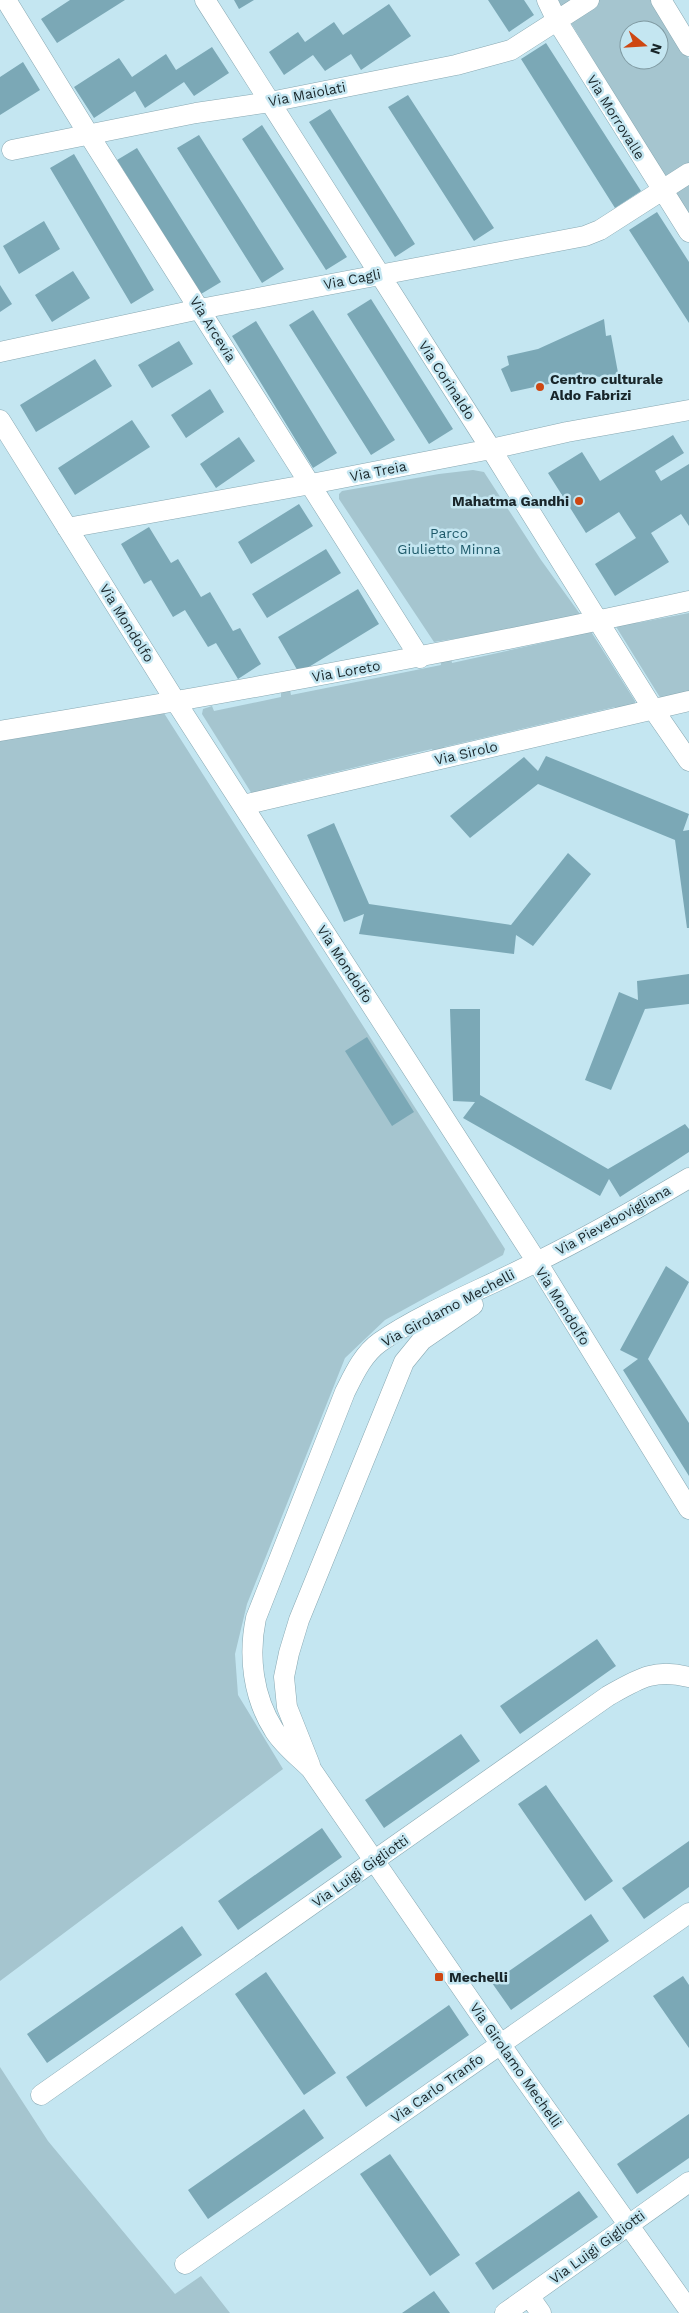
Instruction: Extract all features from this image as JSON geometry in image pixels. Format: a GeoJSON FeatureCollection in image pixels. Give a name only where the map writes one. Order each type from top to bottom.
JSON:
{"type":"FeatureCollection","features":[{"type":"Feature","properties":{"kind":"street","name":"Via Arcevia"},"geometry":{"type":"LineString","coordinates":[[6,0],[89,136],[420,658]]}},
{"type":"Feature","properties":{"kind":"street","name":"Via Corinaldo"},"geometry":{"type":"LineString","coordinates":[[205,0],[492,449],[653,709],[689,761]]}},
{"type":"Feature","properties":{"kind":"street","name":"Via Morrovalle"},"geometry":{"type":"LineString","coordinates":[[546,0],[557,21],[689,232]]}},
{"type":"Feature","properties":{"kind":"street","name":"Via Maiolati"},"geometry":{"type":"LineString","coordinates":[[12,150],[196,113],[270,102],[456,65],[511,50],[589,0]]}},
{"type":"Feature","properties":{"kind":"street"},"geometry":{"type":"LineString","coordinates":[[661,0],[689,46]]}},
{"type":"Feature","properties":{"kind":"street","name":"Via Cagli"},"geometry":{"type":"LineString","coordinates":[[0,352],[200,309],[585,236],[600,230],[689,173]]}},
{"type":"Feature","properties":{"kind":"street","name":"Via Treia"},"geometry":{"type":"LineString","coordinates":[[67,528],[310,484],[492,449],[567,432],[689,410]]}},
{"type":"Feature","properties":{"kind":"street","name":"Via Mondolfo"},"geometry":{"type":"LineString","coordinates":[[0,420],[176,702],[536,1262],[689,1509]]}},
{"type":"Feature","properties":{"kind":"street","name":"Via Loreto"},"geometry":{"type":"LineString","coordinates":[[0,730],[176,702],[420,658],[689,601]]}},
{"type":"Feature","properties":{"kind":"street","name":"Via Sirolo"},"geometry":{"type":"LineString","coordinates":[[243,805],[689,701]]}},
{"type":"Feature","properties":{"kind":"street","name":"Via Pievebovigliana"},"geometry":{"type":"LineString","coordinates":[[536,1262],[689,1178]]}},
{"type":"Feature","properties":{"kind":"street","name":"Via Girolamo Mechelli"},"geometry":{"type":"LineString","coordinates":[[312,1769],[308,1754],[287,1707],[284,1688],[286,1667],[299,1620],[397,1375],[409,1354],[422,1340],[536,1262]]}},
{"type":"Feature","properties":{"kind":"street","name":"Via Girolamo Mechelli"},"geometry":{"type":"LineString","coordinates":[[536,1262],[425,1317],[379,1343],[361,1362],[345,1392],[258,1612],[254,1630],[252,1664],[256,1687],[264,1712],[275,1731],[312,1769],[500,2043],[689,2310]]}},
{"type":"Feature","properties":{"kind":"street","name":"Via Luigi Gigliotti"},"geometry":{"type":"LineString","coordinates":[[41,2095],[608,1696],[641,1677],[660,1673],[689,1677]]}},
{"type":"Feature","properties":{"kind":"street","name":"Via Carlo Tranfo"},"geometry":{"type":"LineString","coordinates":[[185,2264],[689,1913]]}},
{"type":"Feature","properties":{"kind":"street","name":"Via Luigi Gigliotti"},"geometry":{"type":"LineString","coordinates":[[505,2313],[689,2182]]}},
{"type":"Feature","properties":{"kind":"street"},"geometry":{"type":"LineString","coordinates":[[529,2296],[541,2313]]}},
{"type":"Feature","properties":{"kind":"green space"},"geometry":{"type":"Polygon","coordinates":[[[557,0],[651,0],[664,20],[619,20],[619,70],[669,70],[669,28],[689,59],[689,217],[557,0]]]}},
{"type":"Feature","properties":{"kind":"green space","name":"Parco Giulietto Minna"},"geometry":{"type":"Polygon","coordinates":[[[473,470],[484,472],[541,560],[580,614],[574,620],[434,642],[339,499],[339,494],[342,491],[473,470]]]}},
{"type":"Feature","properties":{"kind":"green space"},"geometry":{"type":"Polygon","coordinates":[[[689,613],[689,694],[661,699],[615,625],[636,618],[637,623],[689,613]]]}},
{"type":"Feature","properties":{"kind":"green space"},"geometry":{"type":"Polygon","coordinates":[[[590,630],[635,701],[635,706],[616,712],[615,707],[444,747],[445,752],[434,755],[432,749],[281,785],[282,791],[252,794],[202,714],[203,709],[212,706],[214,711],[281,697],[281,692],[290,690],[291,695],[441,665],[440,659],[451,657],[452,663],[565,638],[565,632],[590,630]]]}},
{"type":"Feature","properties":{"kind":"green space"},"geometry":{"type":"Polygon","coordinates":[[[162,710],[505,1249],[503,1255],[385,1320],[345,1358],[247,1604],[235,1654],[238,1695],[283,1769],[0,1981],[0,739],[162,710]]]}},
{"type":"Feature","properties":{"kind":"green space"},"geometry":{"type":"Polygon","coordinates":[[[0,2067],[48,2141],[175,2294],[201,2276],[230,2313],[0,2313],[0,2067]]]}},
{"type":"Feature","properties":{"kind":"building"},"geometry":{"type":"Polygon","coordinates":[[[70,0],[125,0],[57,43],[41,19],[70,0]]]}},
{"type":"Feature","properties":{"kind":"building"},"geometry":{"type":"Polygon","coordinates":[[[234,0],[254,0],[239,9],[234,0]]]}},
{"type":"Feature","properties":{"kind":"building"},"geometry":{"type":"Polygon","coordinates":[[[488,0],[524,0],[534,15],[509,32],[488,0]]]}},
{"type":"Feature","properties":{"kind":"building"},"geometry":{"type":"Polygon","coordinates":[[[389,4],[411,36],[361,70],[351,54],[325,71],[313,55],[284,75],[269,52],[298,32],[305,42],[334,22],[343,35],[389,4]]]}},
{"type":"Feature","properties":{"kind":"building"},"geometry":{"type":"Polygon","coordinates":[[[546,43],[641,191],[615,208],[521,59],[546,43]]]}},
{"type":"Feature","properties":{"kind":"building"},"geometry":{"type":"Polygon","coordinates":[[[212,47],[229,73],[194,96],[184,82],[145,108],[135,91],[94,118],[74,87],[119,58],[132,77],[166,54],[176,70],[212,47]]]}},
{"type":"Feature","properties":{"kind":"building"},"geometry":{"type":"Polygon","coordinates":[[[23,62],[40,90],[0,115],[0,77],[23,62]]]}},
{"type":"Feature","properties":{"kind":"building"},"geometry":{"type":"Polygon","coordinates":[[[408,95],[494,228],[474,241],[388,107],[408,95]]]}},
{"type":"Feature","properties":{"kind":"building"},"geometry":{"type":"Polygon","coordinates":[[[330,109],[415,244],[395,257],[309,122],[330,109]]]}},
{"type":"Feature","properties":{"kind":"building"},"geometry":{"type":"Polygon","coordinates":[[[262,125],[347,257],[326,270],[242,139],[262,125]]]}},
{"type":"Feature","properties":{"kind":"building"},"geometry":{"type":"Polygon","coordinates":[[[199,135],[284,269],[262,283],[177,148],[199,135]]]}},
{"type":"Feature","properties":{"kind":"building"},"geometry":{"type":"Polygon","coordinates":[[[137,148],[221,282],[201,294],[117,160],[137,148]]]}},
{"type":"Feature","properties":{"kind":"building"},"geometry":{"type":"Polygon","coordinates":[[[74,154],[154,290],[131,304],[50,168],[74,154]]]}},
{"type":"Feature","properties":{"kind":"building"},"geometry":{"type":"Polygon","coordinates":[[[657,212],[689,262],[689,323],[629,230],[657,212]]]}},
{"type":"Feature","properties":{"kind":"building"},"geometry":{"type":"Polygon","coordinates":[[[44,221],[60,249],[19,274],[3,246],[44,221]]]}},
{"type":"Feature","properties":{"kind":"building"},"geometry":{"type":"Polygon","coordinates":[[[73,271],[90,298],[52,322],[35,295],[73,271]]]}},
{"type":"Feature","properties":{"kind":"building"},"geometry":{"type":"Polygon","coordinates":[[[0,285],[12,304],[0,312],[0,285]]]}},
{"type":"Feature","properties":{"kind":"building"},"geometry":{"type":"Polygon","coordinates":[[[371,299],[453,429],[429,444],[347,314],[371,299]]]}},
{"type":"Feature","properties":{"kind":"building"},"geometry":{"type":"Polygon","coordinates":[[[313,310],[395,440],[371,455],[289,325],[313,310]]]}},
{"type":"Feature","properties":{"kind":"building"},"geometry":{"type":"Polygon","coordinates":[[[604,319],[606,336],[611,335],[619,378],[586,376],[511,392],[501,369],[509,365],[507,356],[538,349],[604,319]]]}},
{"type":"Feature","properties":{"kind":"building"},"geometry":{"type":"Polygon","coordinates":[[[256,321],[337,453],[313,468],[232,336],[256,321]]]}},
{"type":"Feature","properties":{"kind":"building"},"geometry":{"type":"Polygon","coordinates":[[[179,341],[193,364],[152,388],[138,365],[179,341]]]}},
{"type":"Feature","properties":{"kind":"building"},"geometry":{"type":"Polygon","coordinates":[[[95,359],[112,386],[36,432],[20,405],[95,359]]]}},
{"type":"Feature","properties":{"kind":"building"},"geometry":{"type":"Polygon","coordinates":[[[210,389],[224,412],[186,438],[171,415],[210,389]]]}},
{"type":"Feature","properties":{"kind":"building"},"geometry":{"type":"Polygon","coordinates":[[[132,420],[150,447],[75,495],[58,468],[132,420]]]}},
{"type":"Feature","properties":{"kind":"building"},"geometry":{"type":"Polygon","coordinates":[[[673,435],[684,453],[655,471],[661,481],[689,464],[689,526],[681,514],[651,533],[669,562],[615,596],[595,564],[636,538],[619,512],[586,533],[548,473],[582,452],[600,481],[673,435]]]}},
{"type":"Feature","properties":{"kind":"building"},"geometry":{"type":"Polygon","coordinates":[[[239,437],[255,461],[216,488],[200,464],[239,437]]]}},
{"type":"Feature","properties":{"kind":"building"},"geometry":{"type":"Polygon","coordinates":[[[299,504],[313,526],[251,564],[238,542],[299,504]]]}},
{"type":"Feature","properties":{"kind":"building"},"geometry":{"type":"Polygon","coordinates":[[[149,527],[171,563],[178,559],[201,597],[210,592],[233,631],[240,628],[261,664],[238,679],[216,643],[208,647],[185,610],[173,617],[151,580],[144,584],[121,544],[149,527]]]}},
{"type":"Feature","properties":{"kind":"building"},"geometry":{"type":"Polygon","coordinates":[[[326,549],[341,573],[267,618],[252,594],[326,549]]]}},
{"type":"Feature","properties":{"kind":"building"},"geometry":{"type":"Polygon","coordinates":[[[358,589],[379,624],[299,673],[278,637],[358,589]]]}},
{"type":"Feature","properties":{"kind":"building"},"geometry":{"type":"Polygon","coordinates":[[[546,756],[689,814],[683,831],[689,830],[689,928],[687,928],[675,840],[538,784],[470,838],[450,816],[524,757],[538,771],[546,756]]]}},
{"type":"Feature","properties":{"kind":"building"},"geometry":{"type":"Polygon","coordinates":[[[334,823],[369,904],[511,925],[568,853],[591,874],[533,946],[516,935],[514,954],[359,934],[364,914],[344,922],[307,835],[334,823]]]}},
{"type":"Feature","properties":{"kind":"building"},"geometry":{"type":"Polygon","coordinates":[[[689,974],[689,1004],[645,1009],[611,1090],[585,1080],[619,992],[638,1000],[637,981],[689,974]]]}},
{"type":"Feature","properties":{"kind":"building"},"geometry":{"type":"Polygon","coordinates":[[[450,1009],[480,1009],[480,1095],[608,1169],[685,1124],[689,1129],[689,1152],[620,1197],[609,1179],[600,1196],[463,1118],[475,1102],[453,1101],[450,1009]]]}},
{"type":"Feature","properties":{"kind":"building"},"geometry":{"type":"Polygon","coordinates":[[[367,1037],[414,1112],[392,1126],[345,1051],[367,1037]]]}},
{"type":"Feature","properties":{"kind":"building"},"geometry":{"type":"Polygon","coordinates":[[[666,1266],[689,1282],[648,1359],[689,1423],[689,1476],[623,1370],[638,1359],[620,1350],[666,1266]]]}},
{"type":"Feature","properties":{"kind":"building"},"geometry":{"type":"Polygon","coordinates":[[[597,1639],[616,1666],[520,1734],[500,1706],[597,1639]]]}},
{"type":"Feature","properties":{"kind":"building"},"geometry":{"type":"Polygon","coordinates":[[[461,1734],[480,1761],[384,1828],[365,1800],[461,1734]]]}},
{"type":"Feature","properties":{"kind":"building"},"geometry":{"type":"Polygon","coordinates":[[[546,1785],[613,1881],[585,1901],[518,1804],[546,1785]]]}},
{"type":"Feature","properties":{"kind":"building"},"geometry":{"type":"Polygon","coordinates":[[[322,1828],[342,1857],[238,1930],[218,1901],[322,1828]]]}},
{"type":"Feature","properties":{"kind":"building"},"geometry":{"type":"Polygon","coordinates":[[[689,1841],[689,1887],[644,1919],[622,1888],[689,1841]]]}},
{"type":"Feature","properties":{"kind":"building"},"geometry":{"type":"Polygon","coordinates":[[[591,1914],[609,1941],[511,2010],[492,1983],[591,1914]]]}},
{"type":"Feature","properties":{"kind":"building"},"geometry":{"type":"Polygon","coordinates":[[[182,1926],[202,1955],[47,2063],[27,2034],[182,1926]]]}},
{"type":"Feature","properties":{"kind":"building"},"geometry":{"type":"Polygon","coordinates":[[[266,1972],[336,2073],[304,2095],[235,1994],[266,1972]]]}},
{"type":"Feature","properties":{"kind":"building"},"geometry":{"type":"Polygon","coordinates":[[[683,1976],[689,1985],[689,2048],[653,1996],[683,1976]]]}},
{"type":"Feature","properties":{"kind":"building"},"geometry":{"type":"Polygon","coordinates":[[[449,2005],[469,2035],[366,2107],[346,2077],[449,2005]]]}},
{"type":"Feature","properties":{"kind":"building"},"geometry":{"type":"Polygon","coordinates":[[[304,2109],[324,2138],[208,2219],[188,2190],[304,2109]]]}},
{"type":"Feature","properties":{"kind":"building"},"geometry":{"type":"Polygon","coordinates":[[[689,2114],[689,2158],[637,2194],[617,2164],[689,2114]]]}},
{"type":"Feature","properties":{"kind":"building"},"geometry":{"type":"Polygon","coordinates":[[[390,2154],[460,2255],[430,2276],[360,2174],[390,2154]]]}},
{"type":"Feature","properties":{"kind":"building"},"geometry":{"type":"Polygon","coordinates":[[[579,2191],[598,2217],[493,2290],[475,2263],[579,2191]]]}},
{"type":"Feature","properties":{"kind":"building"},"geometry":{"type":"Polygon","coordinates":[[[434,2291],[450,2313],[402,2313],[434,2291]]]}},
{"type":"Feature","properties":{"kind":"place","name":"Centro culturale Aldo Fabrizi"},"geometry":{"type":"Point","coordinates":[540,387]}},
{"type":"Feature","properties":{"kind":"place","name":"Mahatma Gandhi"},"geometry":{"type":"Point","coordinates":[579,501]}},
{"type":"Feature","properties":{"kind":"place","name":"Mechelli"},"geometry":{"type":"Point","coordinates":[439,1977]}}]}
